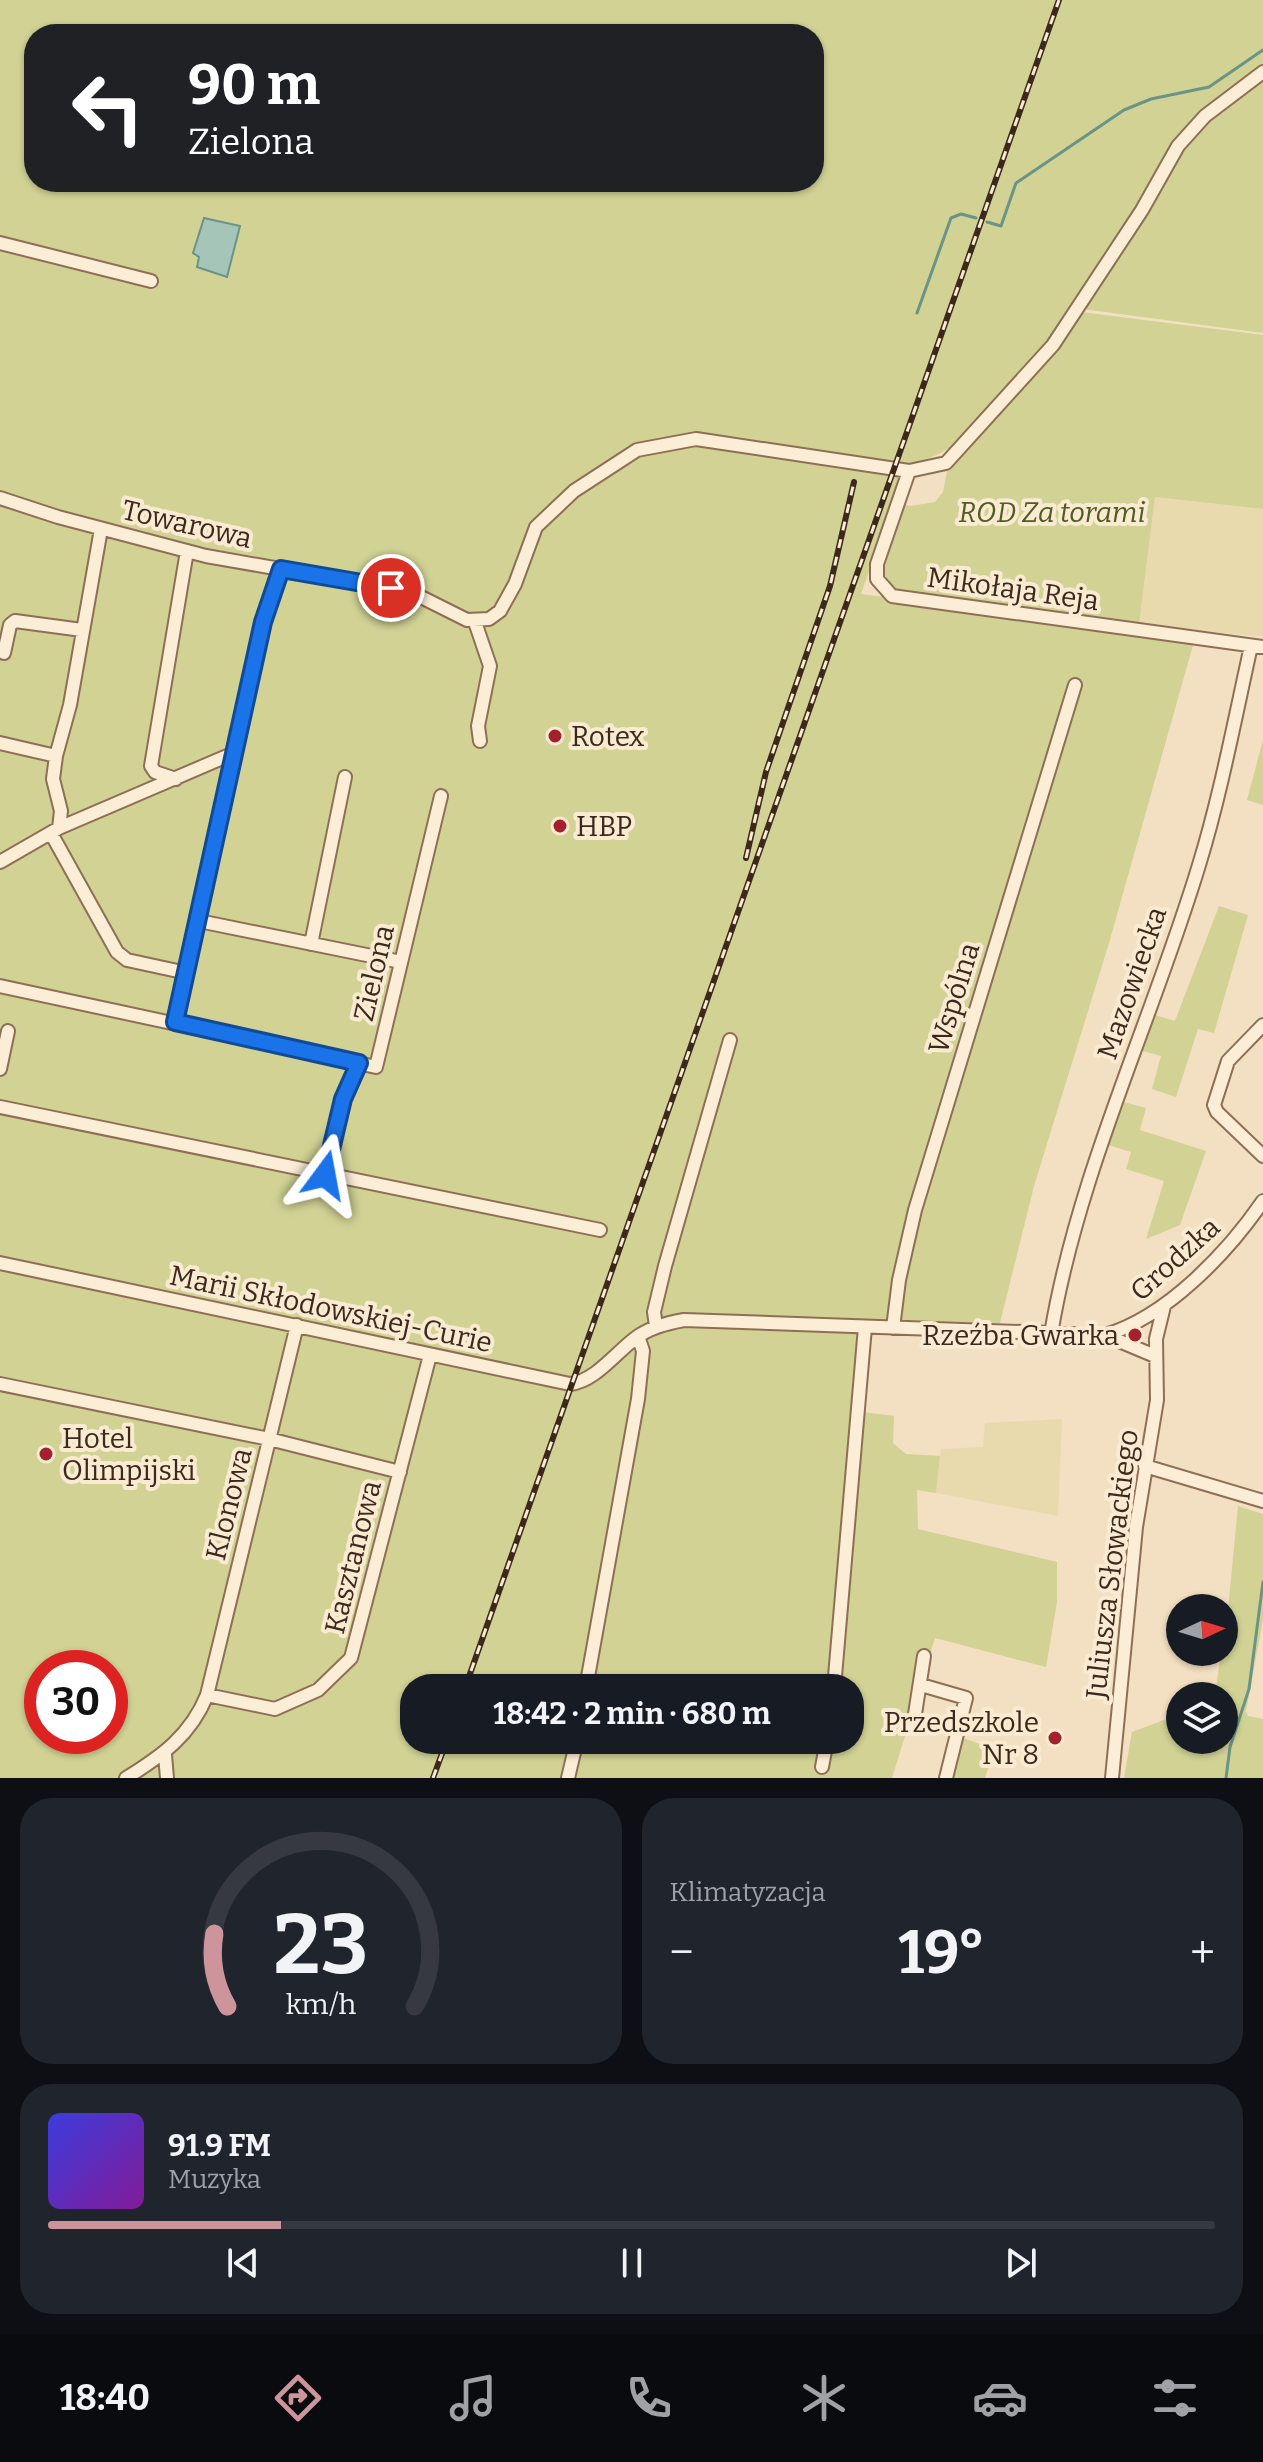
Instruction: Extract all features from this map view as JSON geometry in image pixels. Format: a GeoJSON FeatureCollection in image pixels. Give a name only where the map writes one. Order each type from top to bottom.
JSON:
{"type":"FeatureCollection","features":[{"type":"Feature","properties":{"kind":"street"},"geometry":{"type":"LineString","coordinates":[[480,741],[478,726],[490,666],[475,622],[489,619],[500,611],[521,571],[533,532],[540,522],[594,476],[637,450],[667,442],[709,440],[909,471],[946,463],[1053,345],[1142,210],[1178,146],[1205,116],[1263,72]]}},
{"type":"Feature","properties":{"kind":"street"},"geometry":{"type":"LineString","coordinates":[[0,243],[151,281]]}},
{"type":"Feature","properties":{"kind":"street","name":"Mikołaja Reja"},"geometry":{"type":"LineString","coordinates":[[909,471],[875,573],[885,591],[892,596],[1257,646]]}},
{"type":"Feature","properties":{"kind":"street","name":"Towarowa"},"geometry":{"type":"LineString","coordinates":[[0,498],[187,551],[411,592],[475,622]]}},
{"type":"Feature","properties":{"kind":"street"},"geometry":{"type":"LineString","coordinates":[[101,529],[70,705],[56,756],[53,779],[61,811],[56,831],[117,952],[127,960],[187,973]]}},
{"type":"Feature","properties":{"kind":"street"},"geometry":{"type":"LineString","coordinates":[[176,779],[155,772],[151,766],[187,551]]}},
{"type":"Feature","properties":{"kind":"street"},"geometry":{"type":"LineString","coordinates":[[175,1022],[199,921],[230,754],[263,622],[281,569]]}},
{"type":"Feature","properties":{"kind":"street"},"geometry":{"type":"LineString","coordinates":[[4,653],[10,625],[15,621],[82,630]]}},
{"type":"Feature","properties":{"kind":"street","name":"Mazowiecka"},"geometry":{"type":"LineString","coordinates":[[1051,1334],[1068,1256],[1137,1040],[1199,865],[1257,646]]}},
{"type":"Feature","properties":{"kind":"street","name":"Wspólna"},"geometry":{"type":"LineString","coordinates":[[893,1328],[899,1280],[915,1210],[1075,685]]}},
{"type":"Feature","properties":{"kind":"street"},"geometry":{"type":"LineString","coordinates":[[0,743],[56,756]]}},
{"type":"Feature","properties":{"kind":"street"},"geometry":{"type":"LineString","coordinates":[[0,862],[56,831],[230,754]]}},
{"type":"Feature","properties":{"kind":"street"},"geometry":{"type":"LineString","coordinates":[[311,944],[345,777]]}},
{"type":"Feature","properties":{"kind":"street","name":"Zielona"},"geometry":{"type":"LineString","coordinates":[[359,1063],[376,1067],[441,796]]}},
{"type":"Feature","properties":{"kind":"street"},"geometry":{"type":"LineString","coordinates":[[199,921],[401,962]]}},
{"type":"Feature","properties":{"kind":"street"},"geometry":{"type":"LineString","coordinates":[[0,986],[359,1063],[343,1099],[325,1175]]}},
{"type":"Feature","properties":{"kind":"street"},"geometry":{"type":"LineString","coordinates":[[1263,1025],[1228,1061],[1214,1105],[1217,1112],[1263,1156]]}},
{"type":"Feature","properties":{"kind":"street"},"geometry":{"type":"LineString","coordinates":[[0,1066],[8,1031]]}},
{"type":"Feature","properties":{"kind":"street"},"geometry":{"type":"LineString","coordinates":[[656,1326],[654,1312],[665,1266],[730,1040]]}},
{"type":"Feature","properties":{"kind":"street"},"geometry":{"type":"LineString","coordinates":[[0,1107],[600,1230]]}},
{"type":"Feature","properties":{"kind":"street","name":"Grodzka"},"geometry":{"type":"LineString","coordinates":[[638,1336],[656,1326],[684,1320],[1105,1335],[1132,1325],[1164,1306],[1236,1238],[1263,1201]]}},
{"type":"Feature","properties":{"kind":"street","name":"Marii Skłodowskiej-Curie"},"geometry":{"type":"LineString","coordinates":[[0,1263],[570,1384],[587,1378],[638,1336]]}},
{"type":"Feature","properties":{"kind":"street","name":"Juliusza Słowackiego"},"geometry":{"type":"LineString","coordinates":[[1112,1778],[1130,1586],[1157,1400],[1155,1356],[1164,1306]]}},
{"type":"Feature","properties":{"kind":"street","name":"Klonowa"},"geometry":{"type":"LineString","coordinates":[[126,1778],[165,1755],[194,1722],[207,1695],[297,1325]]}},
{"type":"Feature","properties":{"kind":"street"},"geometry":{"type":"LineString","coordinates":[[835,1674],[865,1327]]}},
{"type":"Feature","properties":{"kind":"street"},"geometry":{"type":"LineString","coordinates":[[1105,1335],[1155,1356]]}},
{"type":"Feature","properties":{"kind":"street"},"geometry":{"type":"LineString","coordinates":[[589,1674],[638,1399],[643,1351],[638,1336]]}},
{"type":"Feature","properties":{"kind":"street","name":"Kasztanowa"},"geometry":{"type":"LineString","coordinates":[[207,1695],[275,1709],[318,1690],[351,1658],[359,1637],[430,1355]]}},
{"type":"Feature","properties":{"kind":"street"},"geometry":{"type":"LineString","coordinates":[[0,1384],[269,1439],[400,1472]]}},
{"type":"Feature","properties":{"kind":"street"},"geometry":{"type":"LineString","coordinates":[[1145,1466],[1263,1501]]}},
{"type":"Feature","properties":{"kind":"street"},"geometry":{"type":"LineString","coordinates":[[913,1727],[924,1656]]}},
{"type":"Feature","properties":{"kind":"street"},"geometry":{"type":"LineString","coordinates":[[921,1685],[966,1698],[946,1778]]}},
{"type":"Feature","properties":{"kind":"street"},"geometry":{"type":"LineString","coordinates":[[568,1778],[574,1754]]}},
{"type":"Feature","properties":{"kind":"street"},"geometry":{"type":"LineString","coordinates":[[822,1767],[824,1754]]}},
{"type":"Feature","properties":{"kind":"street"},"geometry":{"type":"LineString","coordinates":[[165,1755],[167,1778]]}},
{"type":"Feature","properties":{"kind":"shaded area"},"geometry":{"type":"Polygon","coordinates":[[[204,218],[240,226],[227,277],[197,267],[199,257],[193,253],[204,218]]]}},
{"type":"Feature","properties":{"kind":"shaded area"},"geometry":{"type":"Polygon","coordinates":[[[1155,497],[1263,509],[1263,637],[1139,624],[1155,497]]]}},
{"type":"Feature","properties":{"kind":"shaded area"},"geometry":{"type":"Polygon","coordinates":[[[1062,1419],[1058,1516],[936,1493],[941,1449],[983,1447],[985,1423],[1062,1419]]]}},
{"type":"Feature","properties":{"kind":"green space"},"geometry":{"type":"Polygon","coordinates":[[[0,0],[1263,0],[1263,333],[1075,308],[1020,380],[979,426],[930,458],[903,465],[898,478],[901,483],[861,594],[1195,638],[1109,943],[1034,1186],[1000,1323],[861,1319],[855,1411],[894,1416],[893,1443],[906,1454],[940,1456],[936,1493],[917,1490],[918,1529],[1057,1562],[1057,1602],[1046,1667],[935,1638],[892,1778],[0,1778],[0,0]]]}},
{"type":"Feature","properties":{"kind":"green space","name":"ROD Za torami"},"geometry":{"type":"Polygon","coordinates":[[[1081,312],[1263,335],[1263,509],[1155,497],[1139,624],[896,593],[881,578],[881,560],[900,504],[911,506],[935,502],[943,492],[947,471],[1081,312]]]}},
{"type":"Feature","properties":{"kind":"green space"},"geometry":{"type":"Polygon","coordinates":[[[1263,740],[1263,805],[1247,800],[1263,740]]]}},
{"type":"Feature","properties":{"kind":"green space"},"geometry":{"type":"Polygon","coordinates":[[[1219,906],[1248,915],[1214,1033],[1198,1029],[1176,1097],[1152,1089],[1161,1056],[1136,1049],[1148,1013],[1175,1021],[1219,906]]]}},
{"type":"Feature","properties":{"kind":"green space"},"geometry":{"type":"Polygon","coordinates":[[[1120,1101],[1146,1108],[1140,1130],[1206,1151],[1180,1225],[1146,1239],[1164,1181],[1126,1169],[1131,1152],[1108,1145],[1120,1101]]]}},
{"type":"Feature","properties":{"kind":"green space"},"geometry":{"type":"Polygon","coordinates":[[[1238,1506],[1263,1514],[1263,1620],[1246,1711],[1248,1716],[1263,1719],[1263,1778],[1124,1778],[1132,1732],[1166,1719],[1166,1754],[1238,1754],[1238,1682],[1217,1682],[1219,1666],[1238,1666],[1238,1594],[1230,1594],[1238,1506]]]}},
{"type":"Feature","properties":{"kind":"green space"},"geometry":{"type":"Polygon","coordinates":[[[960,1737],[994,1749],[985,1778],[949,1778],[960,1737]]]}},
{"type":"Feature","properties":{"kind":"waterway"},"geometry":{"type":"LineString","coordinates":[[987,222],[1001,226],[1016,183],[1124,110],[1151,99],[1209,87],[1263,50]]}},
{"type":"Feature","properties":{"kind":"waterway"},"geometry":{"type":"LineString","coordinates":[[917,313],[951,218],[961,214],[976,218]]}},
{"type":"Feature","properties":{"kind":"waterway"},"geometry":{"type":"LineString","coordinates":[[1226,1778],[1230,1747],[1249,1689],[1263,1582]]}},
{"type":"Feature","properties":{"kind":"railway"},"geometry":{"type":"LineString","coordinates":[[470,1674],[1059,0]]}},
{"type":"Feature","properties":{"kind":"railway"},"geometry":{"type":"LineString","coordinates":[[746,858],[766,772],[830,586],[854,482]]}},
{"type":"Feature","properties":{"kind":"railway"},"geometry":{"type":"LineString","coordinates":[[433,1778],[442,1754]]}},
{"type":"Feature","properties":{"kind":"place","name":"Rotex"},"geometry":{"type":"Point","coordinates":[555,736]}},
{"type":"Feature","properties":{"kind":"place","name":"HBP"},"geometry":{"type":"Point","coordinates":[560,826]}},
{"type":"Feature","properties":{"kind":"place","name":"Rzeźba Gwarka"},"geometry":{"type":"Point","coordinates":[1135,1335]}},
{"type":"Feature","properties":{"kind":"place","name":"Hotel Olimpijski"},"geometry":{"type":"Point","coordinates":[46,1454]}},
{"type":"Feature","properties":{"kind":"place","name":"Przedszkole Nr 8"},"geometry":{"type":"Point","coordinates":[1055,1738]}},
{"type":"Feature","properties":{"kind":"route"},"geometry":{"type":"LineString","coordinates":[[325,1175],[343,1099],[359,1063],[175,1022],[263,622],[281,569],[391,588]]}}]}
